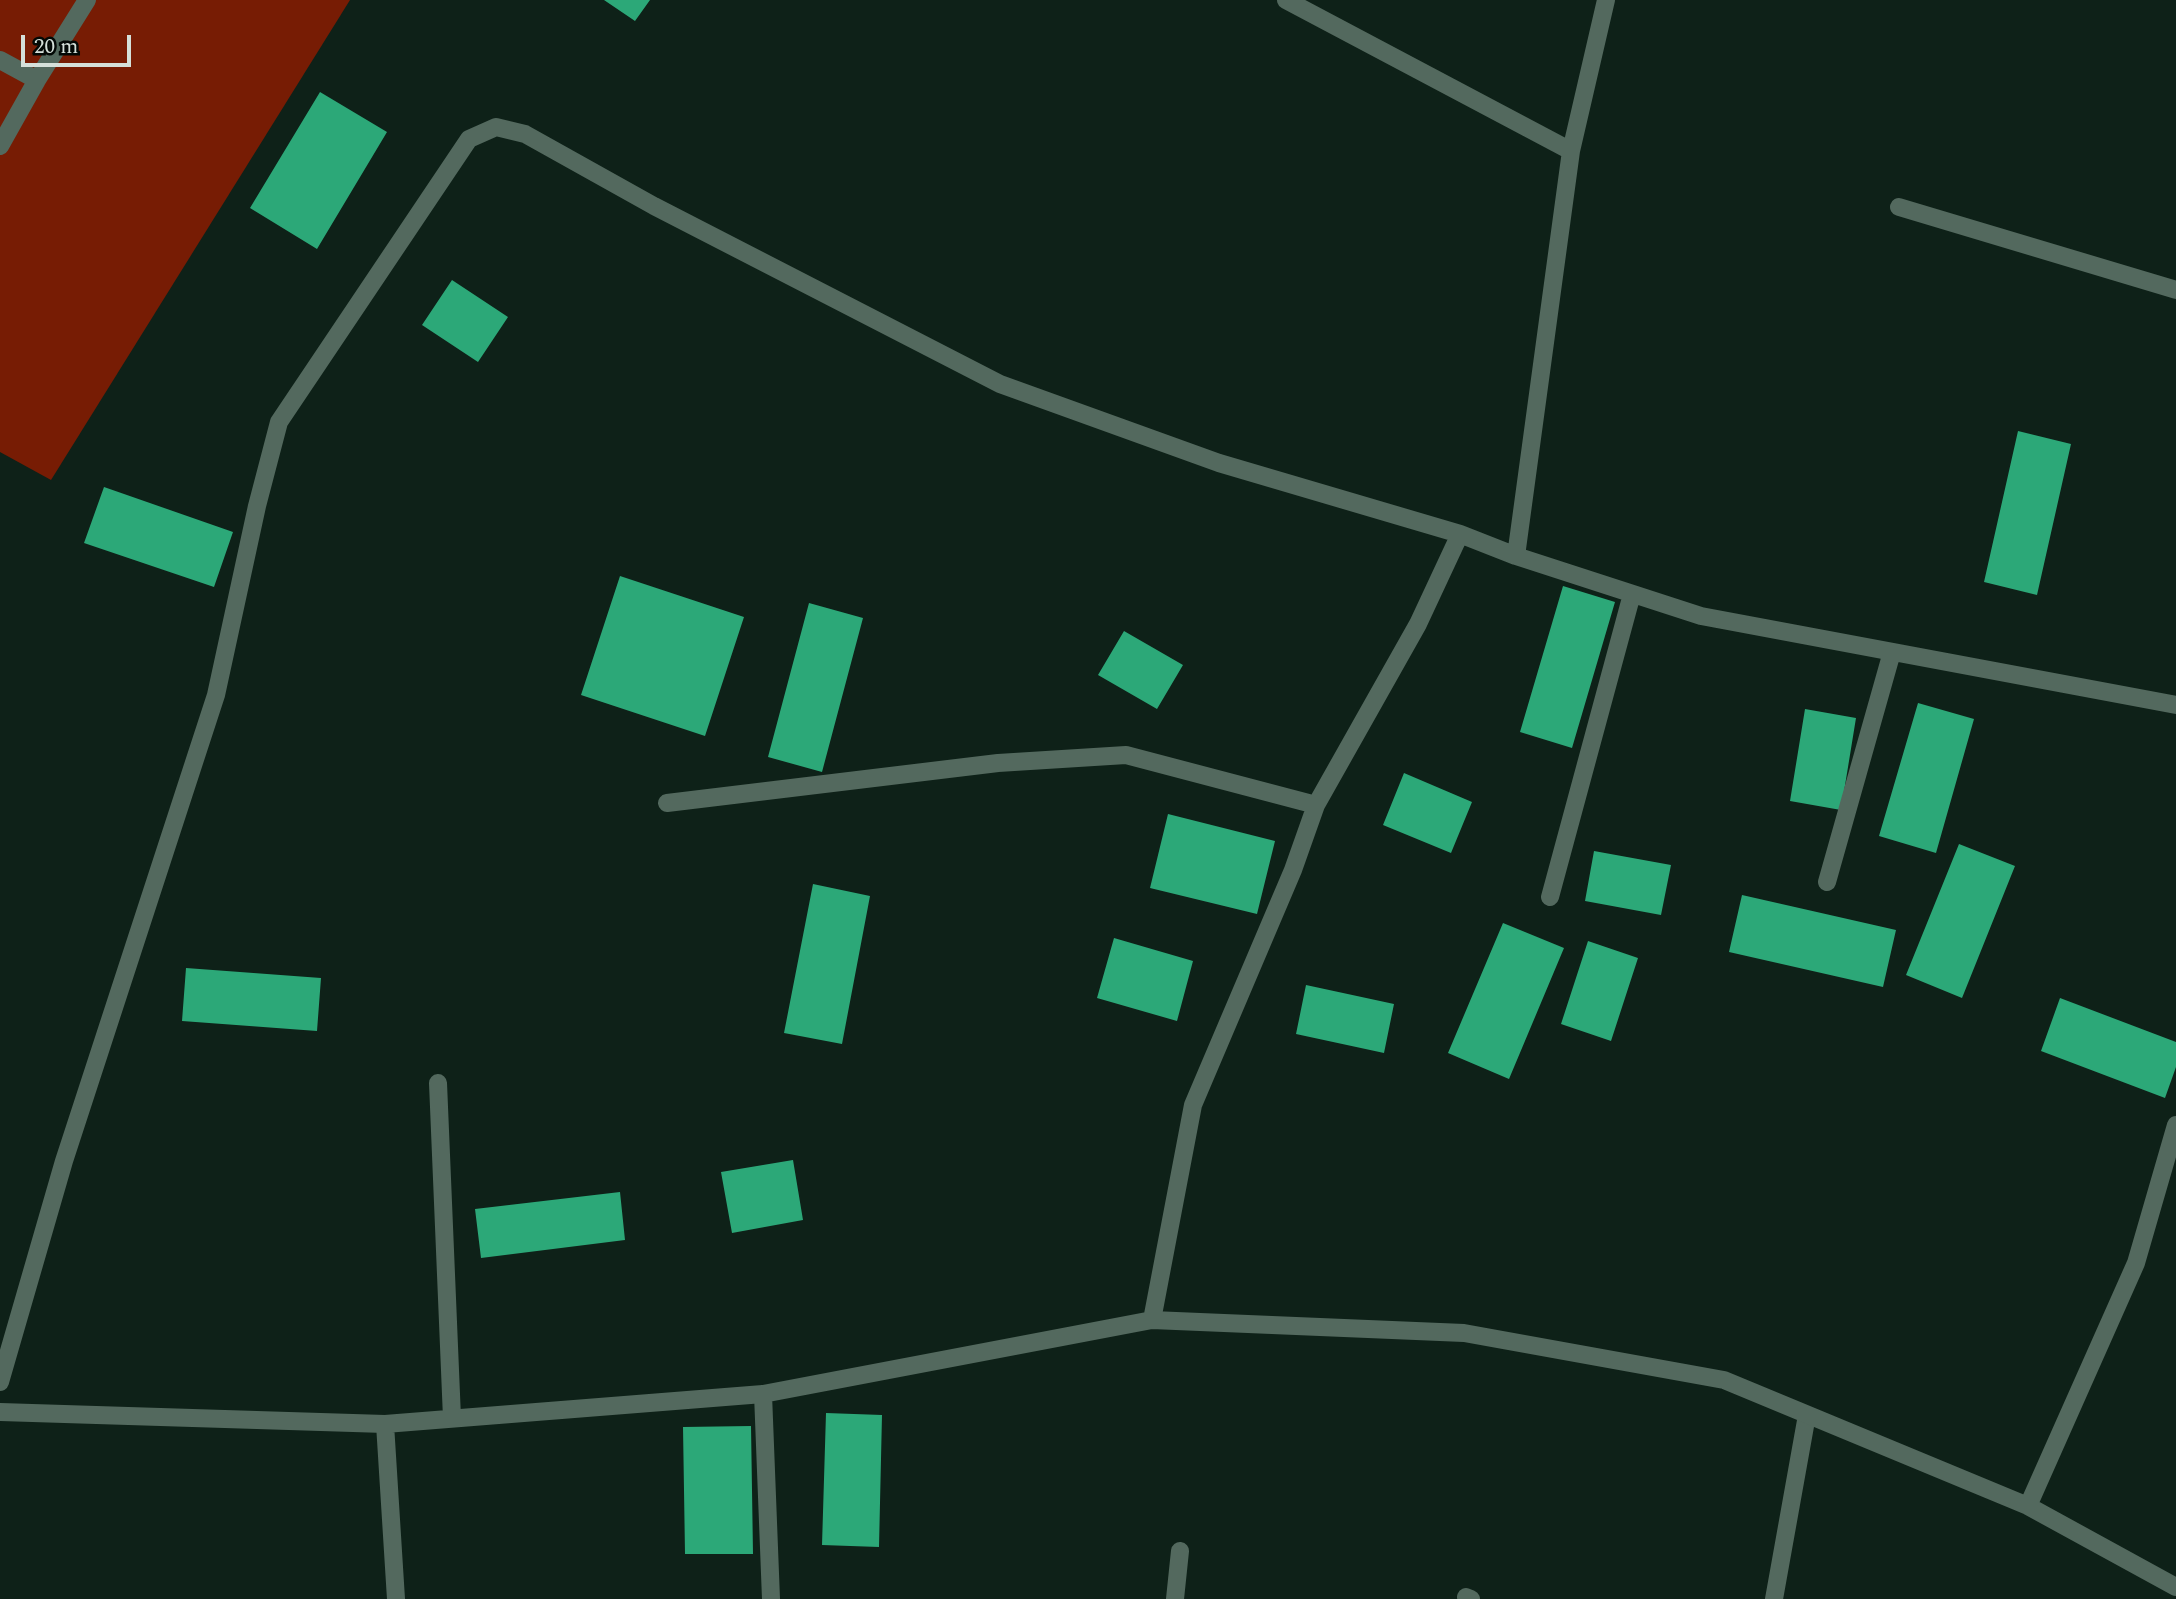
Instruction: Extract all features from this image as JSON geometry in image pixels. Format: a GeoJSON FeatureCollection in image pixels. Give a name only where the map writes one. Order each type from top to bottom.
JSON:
{"type":"FeatureCollection","features":[{"type":"Feature","properties":{"kind":"street"},"geometry":{"type":"LineString","coordinates":[[0,146],[87,0]]}},
{"type":"Feature","properties":{"kind":"street"},"geometry":{"type":"LineString","coordinates":[[1286,0],[1571,151]]}},
{"type":"Feature","properties":{"kind":"street"},"geometry":{"type":"LineString","coordinates":[[1516,555],[1571,151],[1606,0]]}},
{"type":"Feature","properties":{"kind":"street"},"geometry":{"type":"LineString","coordinates":[[0,60],[37,80]]}},
{"type":"Feature","properties":{"kind":"street"},"geometry":{"type":"LineString","coordinates":[[0,1382],[64,1161],[216,695],[257,506],[279,422],[469,139],[496,127],[524,134],[654,205],[1000,384],[1219,463],[1460,534],[1701,616],[2176,705]]}},
{"type":"Feature","properties":{"kind":"street"},"geometry":{"type":"LineString","coordinates":[[1899,207],[2176,290]]}},
{"type":"Feature","properties":{"kind":"street"},"geometry":{"type":"LineString","coordinates":[[1152,1320],[1194,1105],[1288,883],[1316,806],[1418,624],[1460,534]]}},
{"type":"Feature","properties":{"kind":"street"},"geometry":{"type":"LineString","coordinates":[[1550,897],[1632,593]]}},
{"type":"Feature","properties":{"kind":"street"},"geometry":{"type":"LineString","coordinates":[[1827,882],[1892,652]]}},
{"type":"Feature","properties":{"kind":"street"},"geometry":{"type":"LineString","coordinates":[[667,803],[998,763],[1126,755],[1316,806]]}},
{"type":"Feature","properties":{"kind":"street"},"geometry":{"type":"LineString","coordinates":[[438,1083],[452,1418]]}},
{"type":"Feature","properties":{"kind":"street"},"geometry":{"type":"LineString","coordinates":[[2028,1506],[2136,1263],[2176,1125]]}},
{"type":"Feature","properties":{"kind":"street"},"geometry":{"type":"LineString","coordinates":[[0,1412],[385,1424],[763,1394],[1152,1320],[1464,1333],[1724,1380],[2028,1506],[2176,1587]]}},
{"type":"Feature","properties":{"kind":"street"},"geometry":{"type":"LineString","coordinates":[[763,1394],[771,1599]]}},
{"type":"Feature","properties":{"kind":"street"},"geometry":{"type":"LineString","coordinates":[[1774,1599],[1807,1415]]}},
{"type":"Feature","properties":{"kind":"street"},"geometry":{"type":"LineString","coordinates":[[385,1424],[396,1599]]}},
{"type":"Feature","properties":{"kind":"street"},"geometry":{"type":"LineString","coordinates":[[1175,1599],[1180,1551]]}},
{"type":"Feature","properties":{"kind":"shaded area"},"geometry":{"type":"Polygon","coordinates":[[[0,0],[350,0],[51,480],[0,452],[0,0]]]}},
{"type":"Feature","properties":{"kind":"building"},"geometry":{"type":"Polygon","coordinates":[[[604,0],[650,0],[635,21],[604,0]]]}},
{"type":"Feature","properties":{"kind":"building"},"geometry":{"type":"Polygon","coordinates":[[[320,92],[387,132],[317,249],[250,208],[320,92]]]}},
{"type":"Feature","properties":{"kind":"building"},"geometry":{"type":"Polygon","coordinates":[[[452,280],[508,317],[478,362],[422,325],[452,280]]]}},
{"type":"Feature","properties":{"kind":"building"},"geometry":{"type":"Polygon","coordinates":[[[2018,431],[2071,444],[2037,595],[1984,582],[2018,431]]]}},
{"type":"Feature","properties":{"kind":"building"},"geometry":{"type":"Polygon","coordinates":[[[104,487],[233,532],[214,587],[84,543],[104,487]]]}},
{"type":"Feature","properties":{"kind":"building"},"geometry":{"type":"Polygon","coordinates":[[[620,576],[744,617],[705,736],[581,695],[620,576]]]}},
{"type":"Feature","properties":{"kind":"building"},"geometry":{"type":"Polygon","coordinates":[[[1563,586],[1615,602],[1572,748],[1520,732],[1563,586]]]}},
{"type":"Feature","properties":{"kind":"building"},"geometry":{"type":"Polygon","coordinates":[[[809,603],[863,618],[822,772],[768,757],[809,603]]]}},
{"type":"Feature","properties":{"kind":"building"},"geometry":{"type":"Polygon","coordinates":[[[1124,631],[1183,665],[1157,709],[1098,675],[1124,631]]]}},
{"type":"Feature","properties":{"kind":"building"},"geometry":{"type":"Polygon","coordinates":[[[1918,703],[1974,719],[1936,853],[1879,836],[1918,703]]]}},
{"type":"Feature","properties":{"kind":"building"},"geometry":{"type":"Polygon","coordinates":[[[1805,709],[1856,718],[1841,810],[1790,801],[1805,709]]]}},
{"type":"Feature","properties":{"kind":"building"},"geometry":{"type":"Polygon","coordinates":[[[1404,773],[1472,802],[1451,853],[1383,825],[1404,773]]]}},
{"type":"Feature","properties":{"kind":"building"},"geometry":{"type":"Polygon","coordinates":[[[1168,814],[1275,841],[1257,914],[1150,888],[1168,814]]]}},
{"type":"Feature","properties":{"kind":"building"},"geometry":{"type":"Polygon","coordinates":[[[1959,844],[2015,866],[1962,998],[1906,975],[1959,844]]]}},
{"type":"Feature","properties":{"kind":"building"},"geometry":{"type":"Polygon","coordinates":[[[1594,851],[1671,865],[1661,915],[1585,901],[1594,851]]]}},
{"type":"Feature","properties":{"kind":"building"},"geometry":{"type":"Polygon","coordinates":[[[813,884],[870,896],[842,1044],[784,1033],[813,884]]]}},
{"type":"Feature","properties":{"kind":"building"},"geometry":{"type":"Polygon","coordinates":[[[1742,895],[1896,930],[1883,987],[1729,952],[1742,895]]]}},
{"type":"Feature","properties":{"kind":"building"},"geometry":{"type":"Polygon","coordinates":[[[1503,923],[1564,948],[1509,1079],[1448,1053],[1503,923]]]}},
{"type":"Feature","properties":{"kind":"building"},"geometry":{"type":"Polygon","coordinates":[[[1114,938],[1193,961],[1177,1021],[1097,998],[1114,938]]]}},
{"type":"Feature","properties":{"kind":"building"},"geometry":{"type":"Polygon","coordinates":[[[1588,941],[1638,958],[1611,1041],[1561,1024],[1588,941]]]}},
{"type":"Feature","properties":{"kind":"building"},"geometry":{"type":"Polygon","coordinates":[[[186,968],[321,978],[317,1031],[182,1021],[186,968]]]}},
{"type":"Feature","properties":{"kind":"building"},"geometry":{"type":"Polygon","coordinates":[[[1306,985],[1394,1004],[1384,1053],[1296,1034],[1306,985]]]}},
{"type":"Feature","properties":{"kind":"building"},"geometry":{"type":"Polygon","coordinates":[[[2060,998],[2176,1042],[2176,1067],[2165,1098],[2041,1051],[2060,998]]]}},
{"type":"Feature","properties":{"kind":"building"},"geometry":{"type":"Polygon","coordinates":[[[793,1160],[803,1220],[732,1233],[721,1172],[793,1160]]]}},
{"type":"Feature","properties":{"kind":"building"},"geometry":{"type":"Polygon","coordinates":[[[620,1192],[625,1240],[481,1258],[475,1209],[620,1192]]]}},
{"type":"Feature","properties":{"kind":"building"},"geometry":{"type":"Polygon","coordinates":[[[826,1413],[882,1415],[879,1547],[822,1545],[826,1413]]]}},
{"type":"Feature","properties":{"kind":"building"},"geometry":{"type":"Polygon","coordinates":[[[751,1426],[753,1554],[685,1554],[683,1427],[751,1426]]]}}]}
